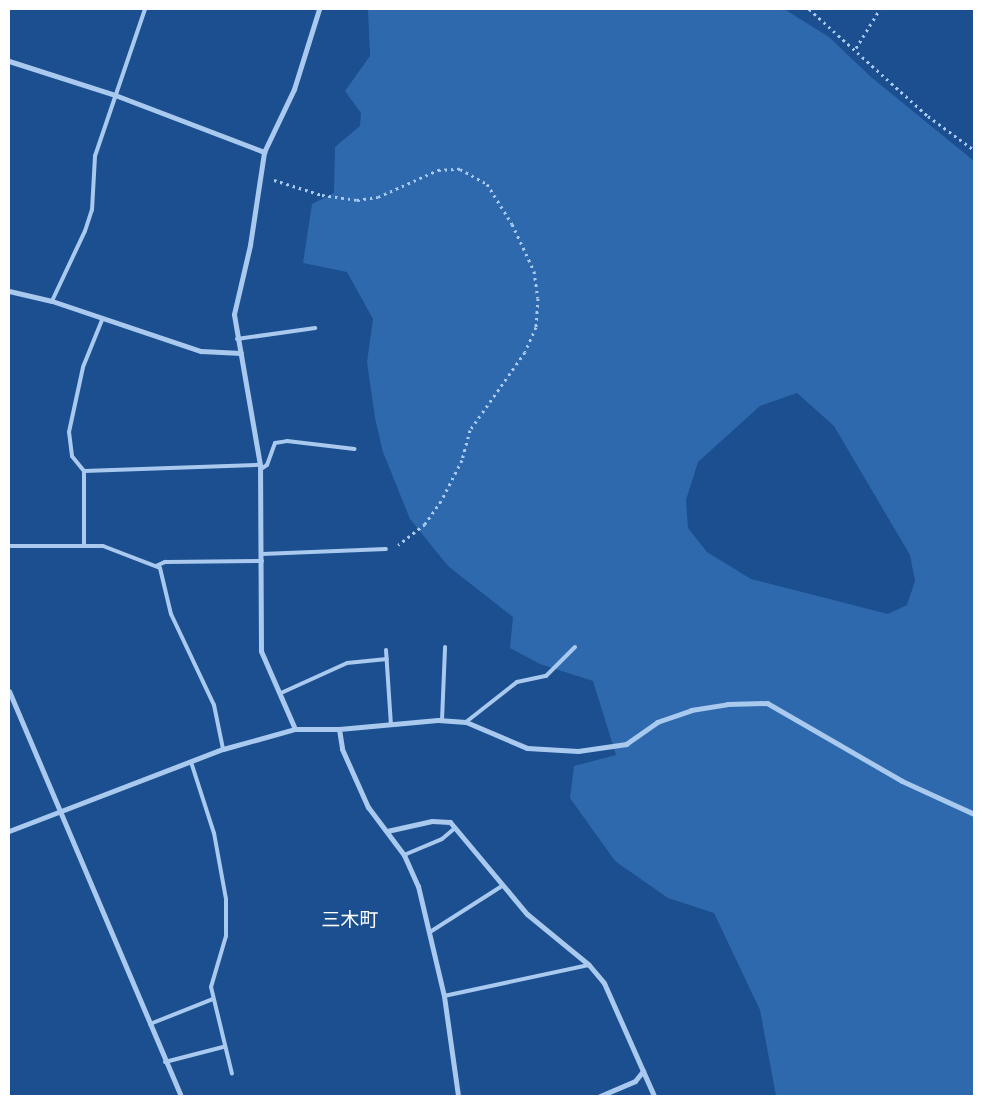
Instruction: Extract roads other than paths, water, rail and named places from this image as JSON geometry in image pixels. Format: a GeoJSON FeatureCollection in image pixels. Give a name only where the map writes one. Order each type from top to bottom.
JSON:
{"type":"FeatureCollection","features":[{"type":"Feature","properties":{"kind":"street"},"geometry":{"type":"LineString","coordinates":[[295,729],[262,651],[260,467],[234,314],[264,152],[294,89],[319,9]]}},
{"type":"Feature","properties":{"kind":"street"},"geometry":{"type":"LineString","coordinates":[[9,61],[115,95],[264,152]]}},
{"type":"Feature","properties":{"kind":"street"},"geometry":{"type":"LineString","coordinates":[[9,291],[52,301],[102,320],[201,351],[241,353]]}},
{"type":"Feature","properties":{"kind":"street"},"geometry":{"type":"LineString","coordinates":[[9,692],[62,809],[165,1062],[181,1096]]}},
{"type":"Feature","properties":{"kind":"street"},"geometry":{"type":"LineString","coordinates":[[9,830],[222,749],[295,729],[339,729],[442,720],[466,722],[527,748],[578,751],[626,744],[657,722],[691,710],[727,704],[767,703],[902,781],[974,814]]}},
{"type":"Feature","properties":{"kind":"street"},"geometry":{"type":"LineString","coordinates":[[339,729],[342,749],[368,807],[404,855],[418,886],[444,996],[458,1096]]}},
{"type":"Feature","properties":{"kind":"street"},"geometry":{"type":"LineString","coordinates":[[387,831],[432,821],[450,822],[527,914],[589,965],[604,983],[654,1096]]}},
{"type":"Feature","properties":{"kind":"street"},"geometry":{"type":"LineString","coordinates":[[600,1096],[635,1080],[643,1072]]}},
{"type":"Feature","properties":{"kind":"lane"},"geometry":{"type":"LineString","coordinates":[[52,301],[88,224],[95,156],[144,9]]}},
{"type":"Feature","properties":{"kind":"lane"},"geometry":{"type":"LineString","coordinates":[[84,545],[84,471],[72,456],[69,432],[83,367],[102,320]]}},
{"type":"Feature","properties":{"kind":"lane"},"geometry":{"type":"LineString","coordinates":[[237,339],[316,328]]}},
{"type":"Feature","properties":{"kind":"lane"},"geometry":{"type":"LineString","coordinates":[[84,471],[260,467],[267,465],[275,443],[287,441],[355,449]]}},
{"type":"Feature","properties":{"kind":"lane"},"geometry":{"type":"LineString","coordinates":[[9,546],[103,546],[160,568],[171,614],[214,706],[222,749]]}},
{"type":"Feature","properties":{"kind":"lane"},"geometry":{"type":"LineString","coordinates":[[262,554],[386,549]]}},
{"type":"Feature","properties":{"kind":"lane"},"geometry":{"type":"LineString","coordinates":[[156,566],[165,562],[262,561]]}},
{"type":"Feature","properties":{"kind":"lane"},"geometry":{"type":"LineString","coordinates":[[466,722],[517,682],[546,676],[575,647]]}},
{"type":"Feature","properties":{"kind":"lane"},"geometry":{"type":"LineString","coordinates":[[442,720],[445,648]]}},
{"type":"Feature","properties":{"kind":"lane"},"geometry":{"type":"LineString","coordinates":[[386,650],[391,725]]}},
{"type":"Feature","properties":{"kind":"lane"},"geometry":{"type":"LineString","coordinates":[[281,693],[347,663],[387,659]]}},
{"type":"Feature","properties":{"kind":"lane"},"geometry":{"type":"LineString","coordinates":[[191,762],[214,833],[226,899],[226,936],[211,987],[223,1047],[232,1074]]}},
{"type":"Feature","properties":{"kind":"lane"},"geometry":{"type":"LineString","coordinates":[[404,855],[442,839],[455,828]]}},
{"type":"Feature","properties":{"kind":"lane"},"geometry":{"type":"LineString","coordinates":[[430,932],[502,886]]}},
{"type":"Feature","properties":{"kind":"lane"},"geometry":{"type":"LineString","coordinates":[[444,996],[589,965]]}},
{"type":"Feature","properties":{"kind":"lane"},"geometry":{"type":"LineString","coordinates":[[150,1024],[213,999]]}},
{"type":"Feature","properties":{"kind":"lane"},"geometry":{"type":"LineString","coordinates":[[165,1062],[223,1047]]}},
{"type":"Feature","properties":{"kind":"district","name":"三木町"},"geometry":{"type":"Point","coordinates":[350,920]}}]}
